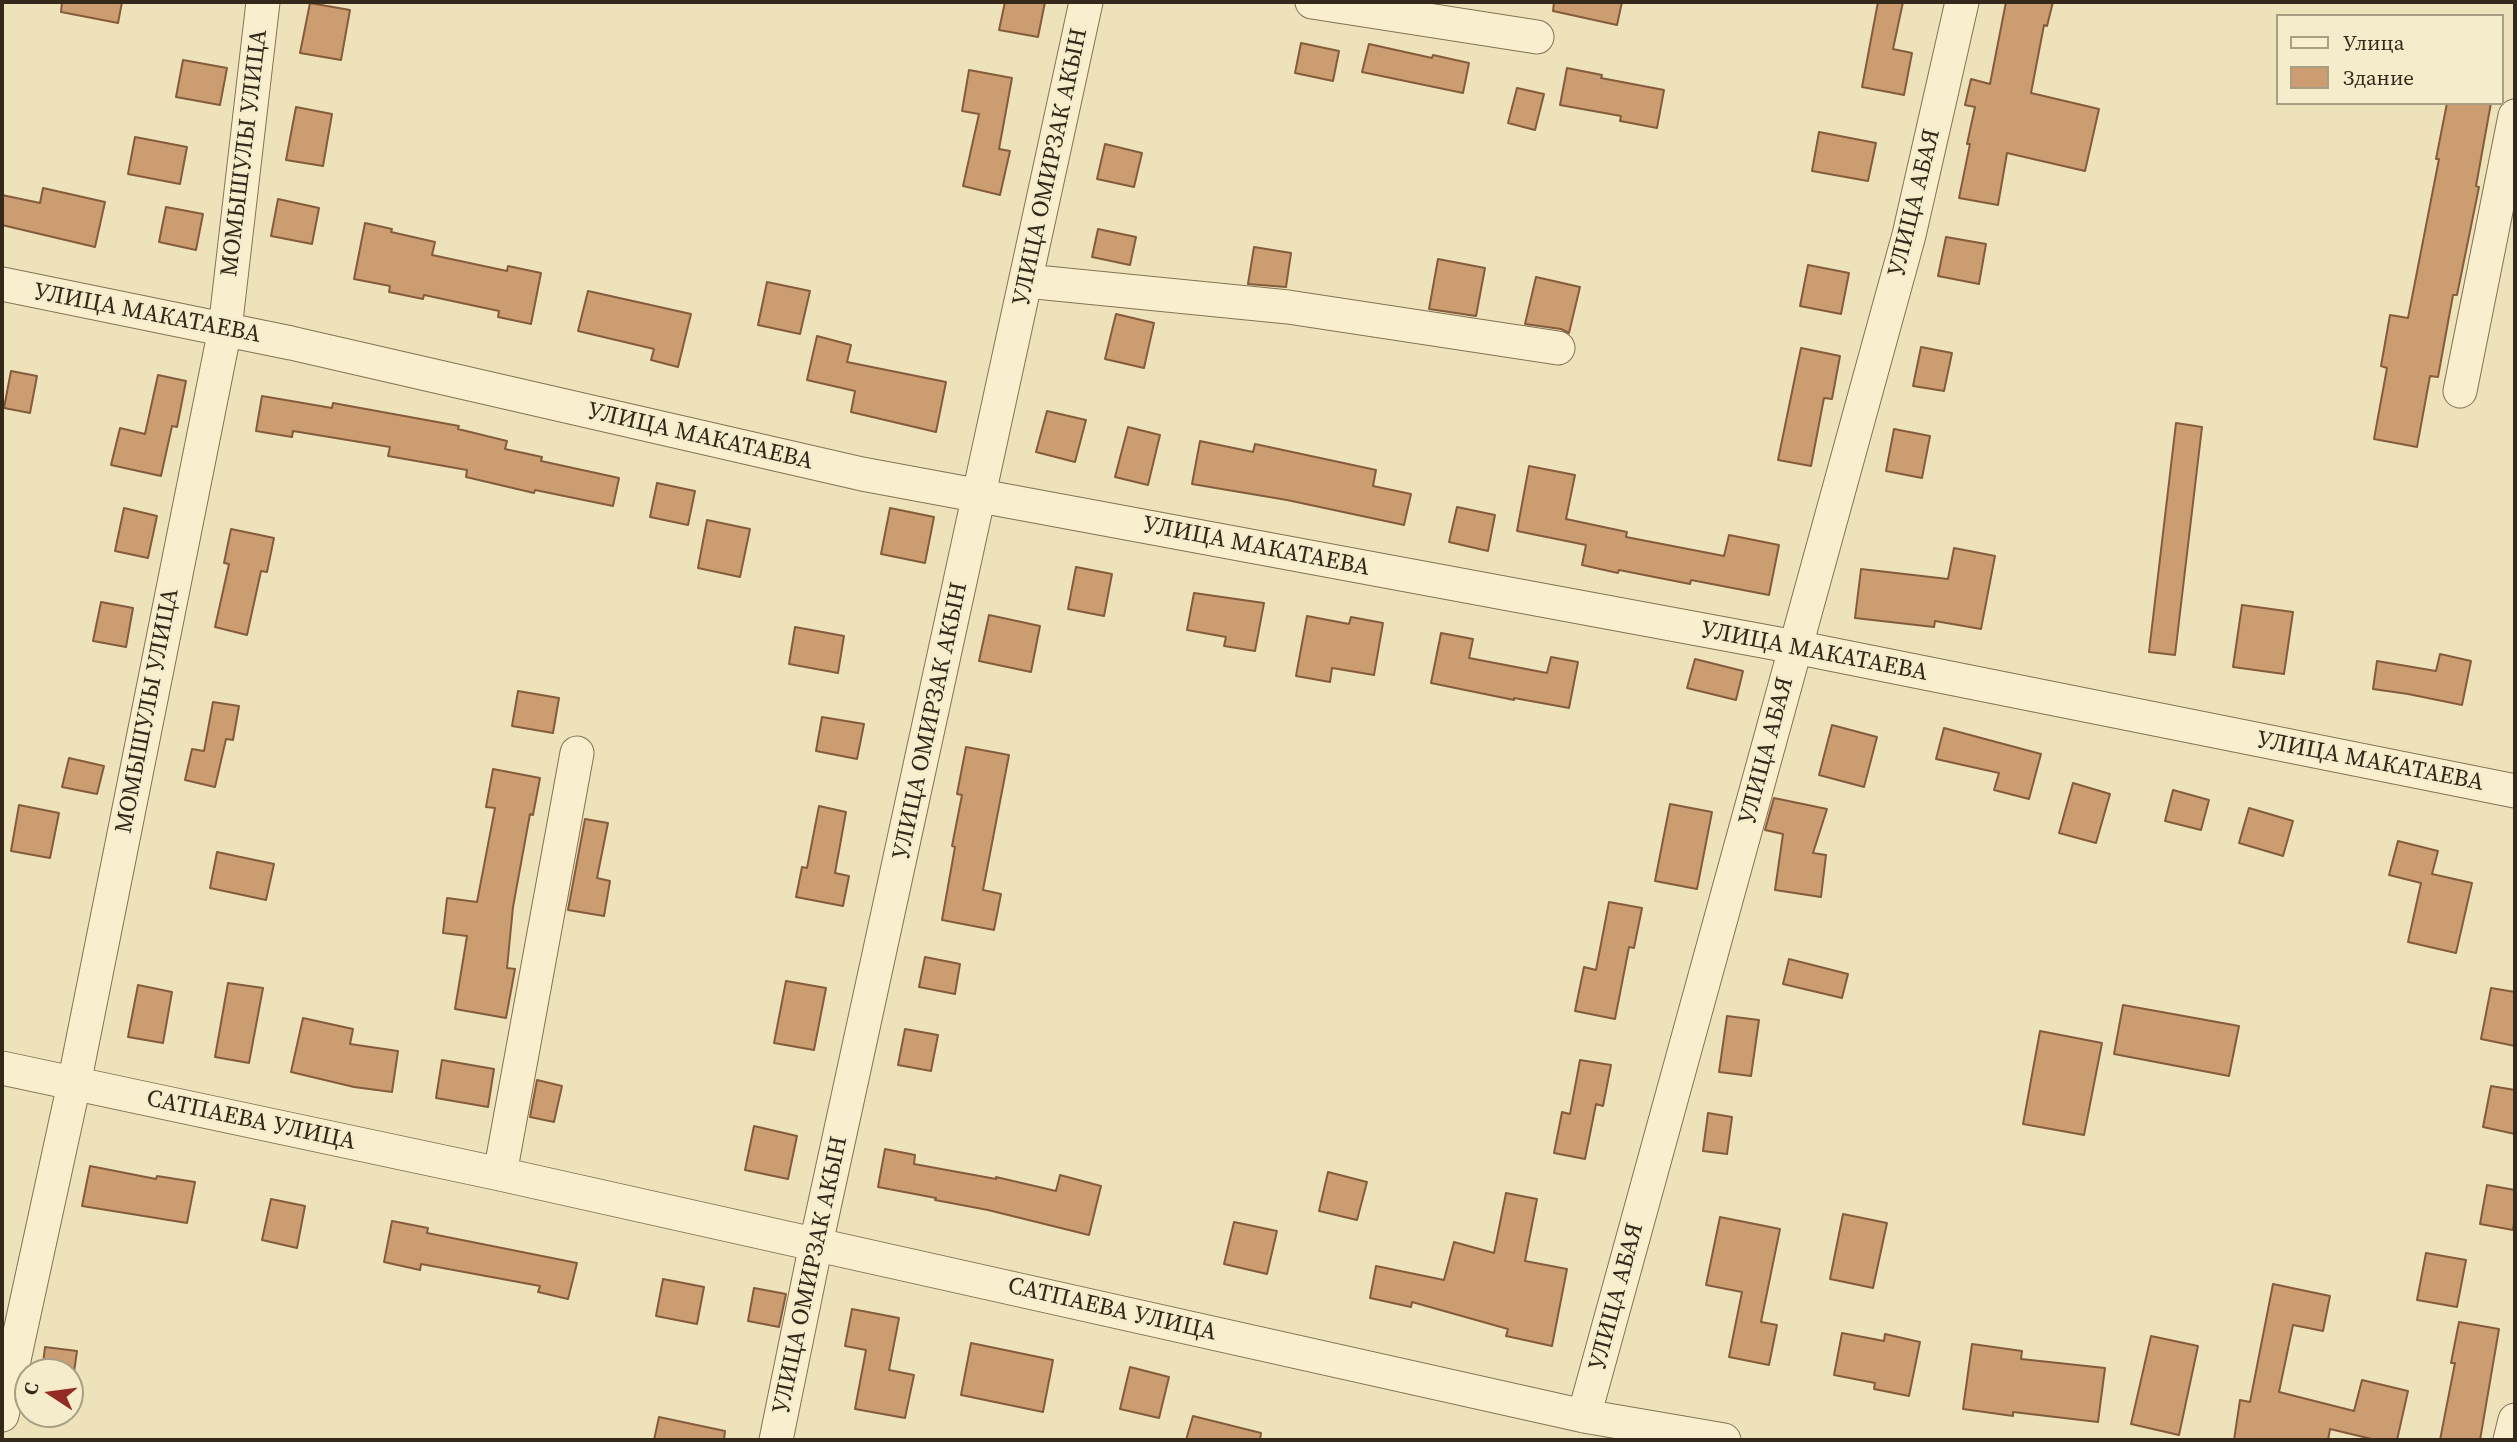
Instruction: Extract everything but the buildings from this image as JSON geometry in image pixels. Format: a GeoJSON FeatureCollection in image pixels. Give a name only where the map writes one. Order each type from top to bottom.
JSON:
{"type":"FeatureCollection","features":[{"type":"Feature","properties":{"kind":"street","name":"МОМЫШУЛЫ УЛИЦА"},"geometry":{"type":"LineString","coordinates":[[2,1415],[74,1084],[225,329],[263,2]]}},
{"type":"Feature","properties":{"kind":"street","name":"УЛИЦА ОМИРЗАК АКЫН"},"geometry":{"type":"LineString","coordinates":[[776,1440],[816,1244],[1086,2]]}},
{"type":"Feature","properties":{"kind":"street"},"geometry":{"type":"LineString","coordinates":[[1312,2],[1537,37]]}},
{"type":"Feature","properties":{"kind":"street","name":"УЛИЦА АБАЯ"},"geometry":{"type":"LineString","coordinates":[[1584,1416],[1909,235],[1962,2]]}},
{"type":"Feature","properties":{"kind":"street"},"geometry":{"type":"LineString","coordinates":[[2460,391],[2515,116]]}},
{"type":"Feature","properties":{"kind":"street"},"geometry":{"type":"LineString","coordinates":[[1026,281],[1288,307],[1558,348]]}},
{"type":"Feature","properties":{"kind":"street","name":"УЛИЦА МАКАТАЕВА"},"geometry":{"type":"LineString","coordinates":[[2,285],[225,329],[862,474],[1795,647],[2515,791]]}},
{"type":"Feature","properties":{"kind":"street"},"geometry":{"type":"LineString","coordinates":[[500,1174],[577,753]]}},
{"type":"Feature","properties":{"kind":"street","name":"САТПАЕВА УЛИЦА"},"geometry":{"type":"LineString","coordinates":[[2,1069],[500,1174],[1584,1416],[1724,1440]]}},
{"type":"Feature","properties":{"kind":"street"},"geometry":{"type":"LineString","coordinates":[[2510,1440],[2515,1420]]}}]}
